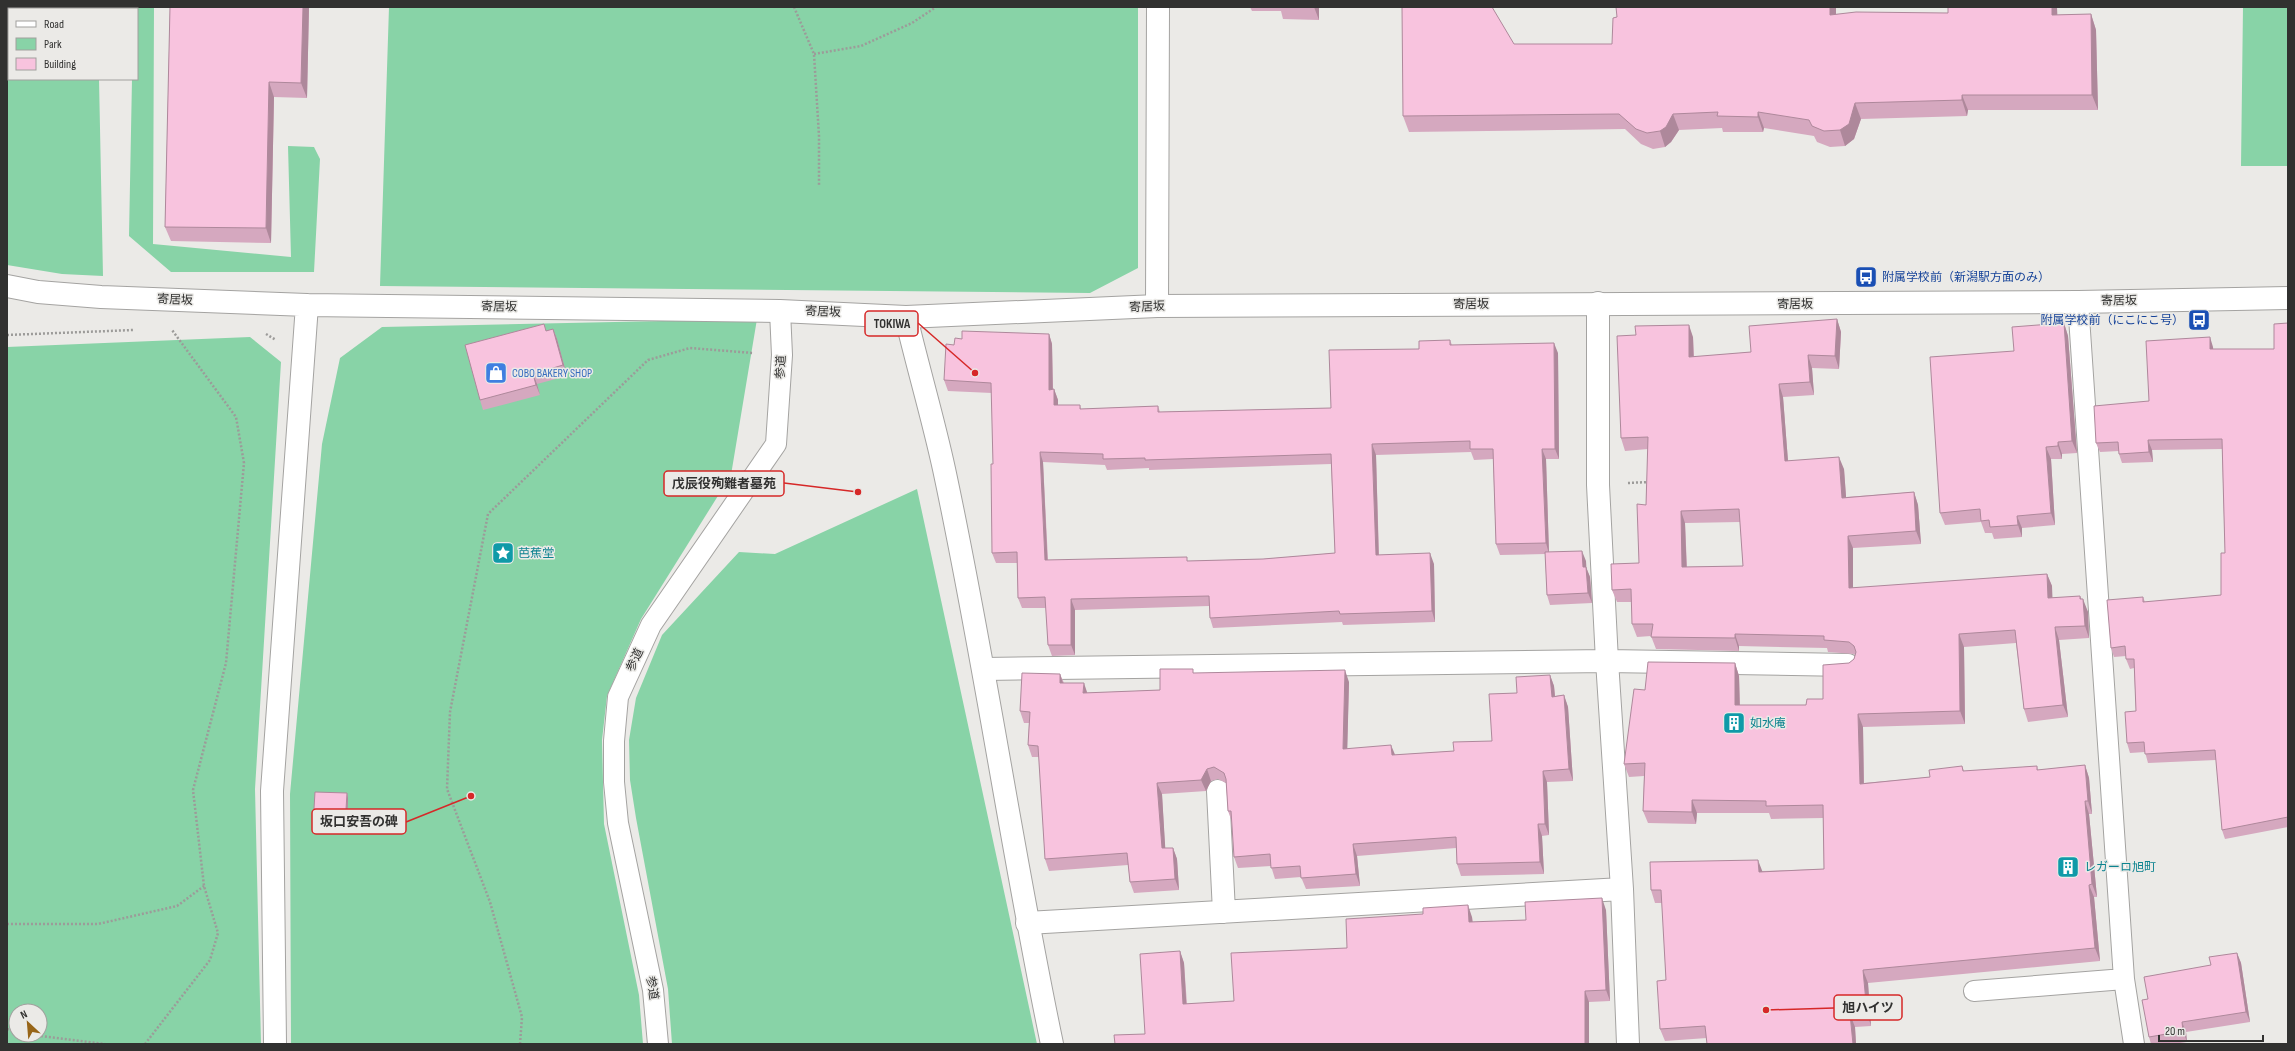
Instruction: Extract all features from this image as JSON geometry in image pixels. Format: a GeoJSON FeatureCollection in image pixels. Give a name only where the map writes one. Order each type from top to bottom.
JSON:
{"type":"FeatureCollection","features":[{"type":"Feature","properties":{"kind":"street"},"geometry":{"type":"LineString","coordinates":[[1157,306],[1158,7]]}},
{"type":"Feature","properties":{"kind":"street","name":"寄居坂"},"geometry":{"type":"LineString","coordinates":[[7,286],[38,292],[101,298],[307,304],[780,311],[906,318],[1157,306],[2078,302],[2288,298]]}},
{"type":"Feature","properties":{"kind":"street"},"geometry":{"type":"LineString","coordinates":[[1598,303],[1598,484],[1607,661],[1622,889],[1628,1044]]}},
{"type":"Feature","properties":{"kind":"street"},"geometry":{"type":"LineString","coordinates":[[275,1044],[272,792],[307,304]]}},
{"type":"Feature","properties":{"kind":"street"},"geometry":{"type":"LineString","coordinates":[[906,318],[944,468],[984,669],[1027,923],[1052,1044]]}},
{"type":"Feature","properties":{"kind":"street"},"geometry":{"type":"LineString","coordinates":[[984,669],[1607,661],[1848,665]]}},
{"type":"Feature","properties":{"kind":"street"},"geometry":{"type":"LineString","coordinates":[[1218,791],[1224,912]]}},
{"type":"Feature","properties":{"kind":"street"},"geometry":{"type":"LineString","coordinates":[[1027,923],[1622,889]]}},
{"type":"Feature","properties":{"kind":"lane"},"geometry":{"type":"LineString","coordinates":[[2078,302],[2124,979],[2134,1044]]}},
{"type":"Feature","properties":{"kind":"lane","name":"参道"},"geometry":{"type":"LineString","coordinates":[[658,1044],[653,990],[618,823],[614,782],[614,755],[618,697],[651,625],[776,444],[782,355],[780,311]]}},
{"type":"Feature","properties":{"kind":"lane"},"geometry":{"type":"LineString","coordinates":[[1974,991],[2124,979]]}},
{"type":"Feature","properties":{"kind":"path"},"geometry":{"type":"LineString","coordinates":[[794,7],[814,54],[819,136],[819,186]]}},
{"type":"Feature","properties":{"kind":"path"},"geometry":{"type":"LineString","coordinates":[[814,54],[861,46],[912,23],[936,7]]}},
{"type":"Feature","properties":{"kind":"path"},"geometry":{"type":"LineString","coordinates":[[7,335],[141,330]]}},
{"type":"Feature","properties":{"kind":"path"},"geometry":{"type":"LineString","coordinates":[[164,330],[179,330]]}},
{"type":"Feature","properties":{"kind":"path"},"geometry":{"type":"LineString","coordinates":[[145,1044],[210,960],[218,933],[204,886],[193,790],[226,663],[244,463],[236,417],[171,330]]}},
{"type":"Feature","properties":{"kind":"path"},"geometry":{"type":"LineString","coordinates":[[261,330],[302,357]]}},
{"type":"Feature","properties":{"kind":"path"},"geometry":{"type":"LineString","coordinates":[[520,1044],[522,1017],[490,902],[447,788],[450,712],[488,514],[648,360],[690,348],[782,355]]}},
{"type":"Feature","properties":{"kind":"path"},"geometry":{"type":"LineString","coordinates":[[1598,484],[1653,482]]}},
{"type":"Feature","properties":{"kind":"path"},"geometry":{"type":"LineString","coordinates":[[7,924],[98,924],[177,906],[204,886]]}},
{"type":"Feature","properties":{"kind":"path"},"geometry":{"type":"LineString","coordinates":[[48,1037],[106,1044]]}},
{"type":"Feature","properties":{"kind":"green space"},"geometry":{"type":"Polygon","coordinates":[[[7,7],[98,7],[8,8],[8,80],[99,80],[103,276],[62,274],[7,265],[7,7]]]}},
{"type":"Feature","properties":{"kind":"green space"},"geometry":{"type":"Polygon","coordinates":[[[154,7],[153,244],[291,257],[288,146],[314,147],[320,159],[314,272],[171,272],[129,236],[132,80],[138,80],[138,8],[133,8],[154,7]]]}},
{"type":"Feature","properties":{"kind":"green space"},"geometry":{"type":"Polygon","coordinates":[[[389,7],[1138,7],[1138,268],[1090,293],[380,286],[389,7]]]}},
{"type":"Feature","properties":{"kind":"green space"},"geometry":{"type":"Polygon","coordinates":[[[2243,7],[2288,7],[2288,166],[2241,166],[2243,7]]]}},
{"type":"Feature","properties":{"kind":"green space"},"geometry":{"type":"Polygon","coordinates":[[[757,319],[731,475],[641,619],[607,696],[602,740],[604,824],[639,995],[643,1044],[291,1044],[290,794],[322,444],[340,358],[382,327],[757,319]]]}},
{"type":"Feature","properties":{"kind":"green space"},"geometry":{"type":"Polygon","coordinates":[[[250,337],[281,362],[255,789],[261,1044],[7,1044],[7,347],[250,337]]]}},
{"type":"Feature","properties":{"kind":"green space"},"geometry":{"type":"Polygon","coordinates":[[[917,489],[1037,1044],[672,1044],[668,989],[630,780],[629,740],[636,698],[662,635],[739,552],[775,554],[917,489]]]}},
{"type":"Feature","properties":{"kind":"building"},"geometry":{"type":"Polygon","coordinates":[[[170,7],[303,7],[301,83],[269,82],[266,228],[165,227],[170,7]]]}},
{"type":"Feature","properties":{"kind":"building"},"geometry":{"type":"Polygon","coordinates":[[[1402,7],[1492,7],[1514,44],[1612,44],[1613,18],[1617,17],[1616,7],[1830,7],[1830,15],[1856,12],[1948,13],[1948,7],[2052,7],[2052,15],[2091,14],[2092,95],[1962,95],[1962,100],[1855,103],[1849,124],[1840,130],[1824,131],[1812,126],[1809,120],[1758,112],[1758,117],[1717,116],[1718,112],[1673,114],[1666,127],[1660,131],[1647,133],[1636,129],[1619,114],[1403,116],[1402,7]]]}},
{"type":"Feature","properties":{"kind":"building"},"geometry":{"type":"Polygon","coordinates":[[[1837,319],[1835,356],[1808,355],[1810,382],[1779,384],[1785,461],[1839,457],[1842,498],[1914,492],[1916,531],[1848,536],[1849,588],[2047,574],[2048,598],[2080,596],[2080,599],[2083,599],[2085,626],[2055,627],[2063,705],[2024,709],[2015,630],[1959,634],[1960,711],[1858,714],[1860,784],[1930,777],[1929,770],[1962,766],[1963,771],[2037,766],[2037,770],[2085,765],[2088,801],[2085,801],[2092,884],[2089,885],[2095,948],[1863,970],[1867,1013],[1850,1014],[1853,1044],[1707,1044],[1705,1026],[1660,1029],[1657,981],[1666,980],[1661,890],[1651,890],[1650,862],[1758,860],[1759,872],[1824,869],[1823,805],[1766,806],[1766,801],[1692,800],[1692,812],[1643,811],[1645,763],[1624,764],[1634,689],[1645,690],[1648,662],[1735,663],[1735,705],[1806,705],[1807,699],[1823,699],[1823,665],[1849,663],[1854,659],[1856,652],[1854,646],[1849,642],[1824,640],[1824,636],[1735,634],[1735,638],[1651,637],[1653,624],[1632,624],[1631,589],[1612,590],[1611,564],[1639,563],[1637,504],[1646,505],[1648,437],[1621,438],[1617,336],[1636,335],[1635,326],[1689,325],[1689,357],[1751,352],[1749,326],[1837,319]],[[1739,509],[1681,511],[1682,567],[1743,566],[1739,509]]]}},
{"type":"Feature","properties":{"kind":"building"},"geometry":{"type":"Polygon","coordinates":[[[2064,323],[2072,441],[2058,442],[2058,446],[2046,447],[2051,513],[2017,516],[2018,525],[1990,527],[1989,520],[1981,521],[1980,509],[1940,513],[1930,357],[2014,351],[2012,327],[2064,323]]]}},
{"type":"Feature","properties":{"kind":"building"},"geometry":{"type":"Polygon","coordinates":[[[2288,323],[2288,817],[2222,830],[2215,750],[2145,754],[2144,742],[2127,743],[2125,712],[2136,711],[2134,659],[2126,659],[2125,646],[2111,648],[2107,600],[2143,597],[2143,602],[2221,595],[2221,553],[2225,553],[2222,439],[2148,440],[2149,452],[2119,454],[2118,442],[2096,443],[2094,406],[2149,401],[2146,341],[2210,337],[2210,349],[2274,349],[2274,324],[2288,323]]]}},
{"type":"Feature","properties":{"kind":"building"},"geometry":{"type":"Polygon","coordinates":[[[544,324],[546,331],[553,329],[563,365],[533,374],[536,385],[480,400],[465,345],[544,324]]]}},
{"type":"Feature","properties":{"kind":"building"},"geometry":{"type":"Polygon","coordinates":[[[962,331],[1049,334],[1049,390],[1054,389],[1054,405],[1080,405],[1080,409],[1158,406],[1158,412],[1331,408],[1329,350],[1419,349],[1419,341],[1450,340],[1450,345],[1554,343],[1555,449],[1542,449],[1546,543],[1496,544],[1493,449],[1470,449],[1470,441],[1372,444],[1376,555],[1430,553],[1432,611],[1340,614],[1339,611],[1210,618],[1209,596],[1071,599],[1071,645],[1048,645],[1045,597],[1018,598],[1017,552],[992,553],[991,464],[993,464],[991,383],[944,380],[946,344],[954,345],[955,338],[962,339],[962,331]],[[1040,452],[1045,560],[1187,557],[1187,561],[1263,559],[1335,553],[1331,454],[1145,460],[1145,458],[1103,459],[1103,454],[1040,452]]]}},
{"type":"Feature","properties":{"kind":"building"},"geometry":{"type":"Polygon","coordinates":[[[1582,551],[1583,567],[1586,567],[1588,593],[1547,595],[1545,552],[1582,551]]]}},
{"type":"Feature","properties":{"kind":"building"},"geometry":{"type":"Polygon","coordinates":[[[1160,669],[1193,669],[1193,673],[1345,670],[1343,749],[1391,745],[1392,755],[1454,751],[1453,742],[1492,741],[1489,694],[1517,693],[1516,677],[1550,675],[1552,697],[1564,695],[1569,769],[1543,771],[1545,824],[1538,824],[1540,862],[1457,864],[1456,837],[1353,844],[1356,874],[1301,878],[1300,866],[1271,868],[1270,854],[1234,857],[1231,811],[1228,811],[1226,779],[1224,773],[1214,767],[1207,769],[1201,780],[1157,783],[1162,848],[1173,848],[1175,879],[1130,882],[1127,853],[1045,859],[1038,746],[1028,745],[1030,712],[1020,711],[1022,673],[1060,674],[1060,683],[1084,683],[1083,693],[1160,690],[1160,669]]]}},
{"type":"Feature","properties":{"kind":"building"},"geometry":{"type":"Polygon","coordinates":[[[315,792],[347,793],[345,826],[313,825],[315,792]]]}},
{"type":"Feature","properties":{"kind":"building"},"geometry":{"type":"Polygon","coordinates":[[[1602,898],[1606,990],[1585,991],[1585,1044],[1115,1044],[1114,1035],[1145,1034],[1140,954],[1180,951],[1183,1004],[1234,1001],[1231,953],[1347,948],[1346,919],[1423,914],[1423,908],[1468,905],[1469,922],[1526,920],[1525,902],[1602,898]]]}},
{"type":"Feature","properties":{"kind":"building"},"geometry":{"type":"Polygon","coordinates":[[[2237,953],[2246,1012],[2182,1022],[2183,1031],[2149,1037],[2142,1000],[2148,999],[2144,977],[2211,965],[2209,957],[2237,953]]]}},
{"type":"Feature","properties":{"kind":"place","name":"附属学校前（新潟駅方面のみ）"},"geometry":{"type":"Point","coordinates":[1866,277]}},
{"type":"Feature","properties":{"kind":"place","name":"附属学校前（にこにこ号）"},"geometry":{"type":"Point","coordinates":[2199,320]}},
{"type":"Feature","properties":{"kind":"place","name":"COBO BAKERY SHOP"},"geometry":{"type":"Point","coordinates":[496,373]}},
{"type":"Feature","properties":{"kind":"place","name":"TOKIWA"},"geometry":{"type":"Point","coordinates":[975,373]}},
{"type":"Feature","properties":{"kind":"place","name":"戊辰役殉難者墓苑"},"geometry":{"type":"Point","coordinates":[858,492]}},
{"type":"Feature","properties":{"kind":"place","name":"芭蕉堂"},"geometry":{"type":"Point","coordinates":[503,553]}},
{"type":"Feature","properties":{"kind":"place","name":"如水庵"},"geometry":{"type":"Point","coordinates":[1734,723]}},
{"type":"Feature","properties":{"kind":"place","name":"坂口安吾の碑"},"geometry":{"type":"Point","coordinates":[471,796]}},
{"type":"Feature","properties":{"kind":"place","name":"レガーロ旭町"},"geometry":{"type":"Point","coordinates":[2068,867]}},
{"type":"Feature","properties":{"kind":"place","name":"旭ハイツ"},"geometry":{"type":"Point","coordinates":[1766,1010]}}]}
